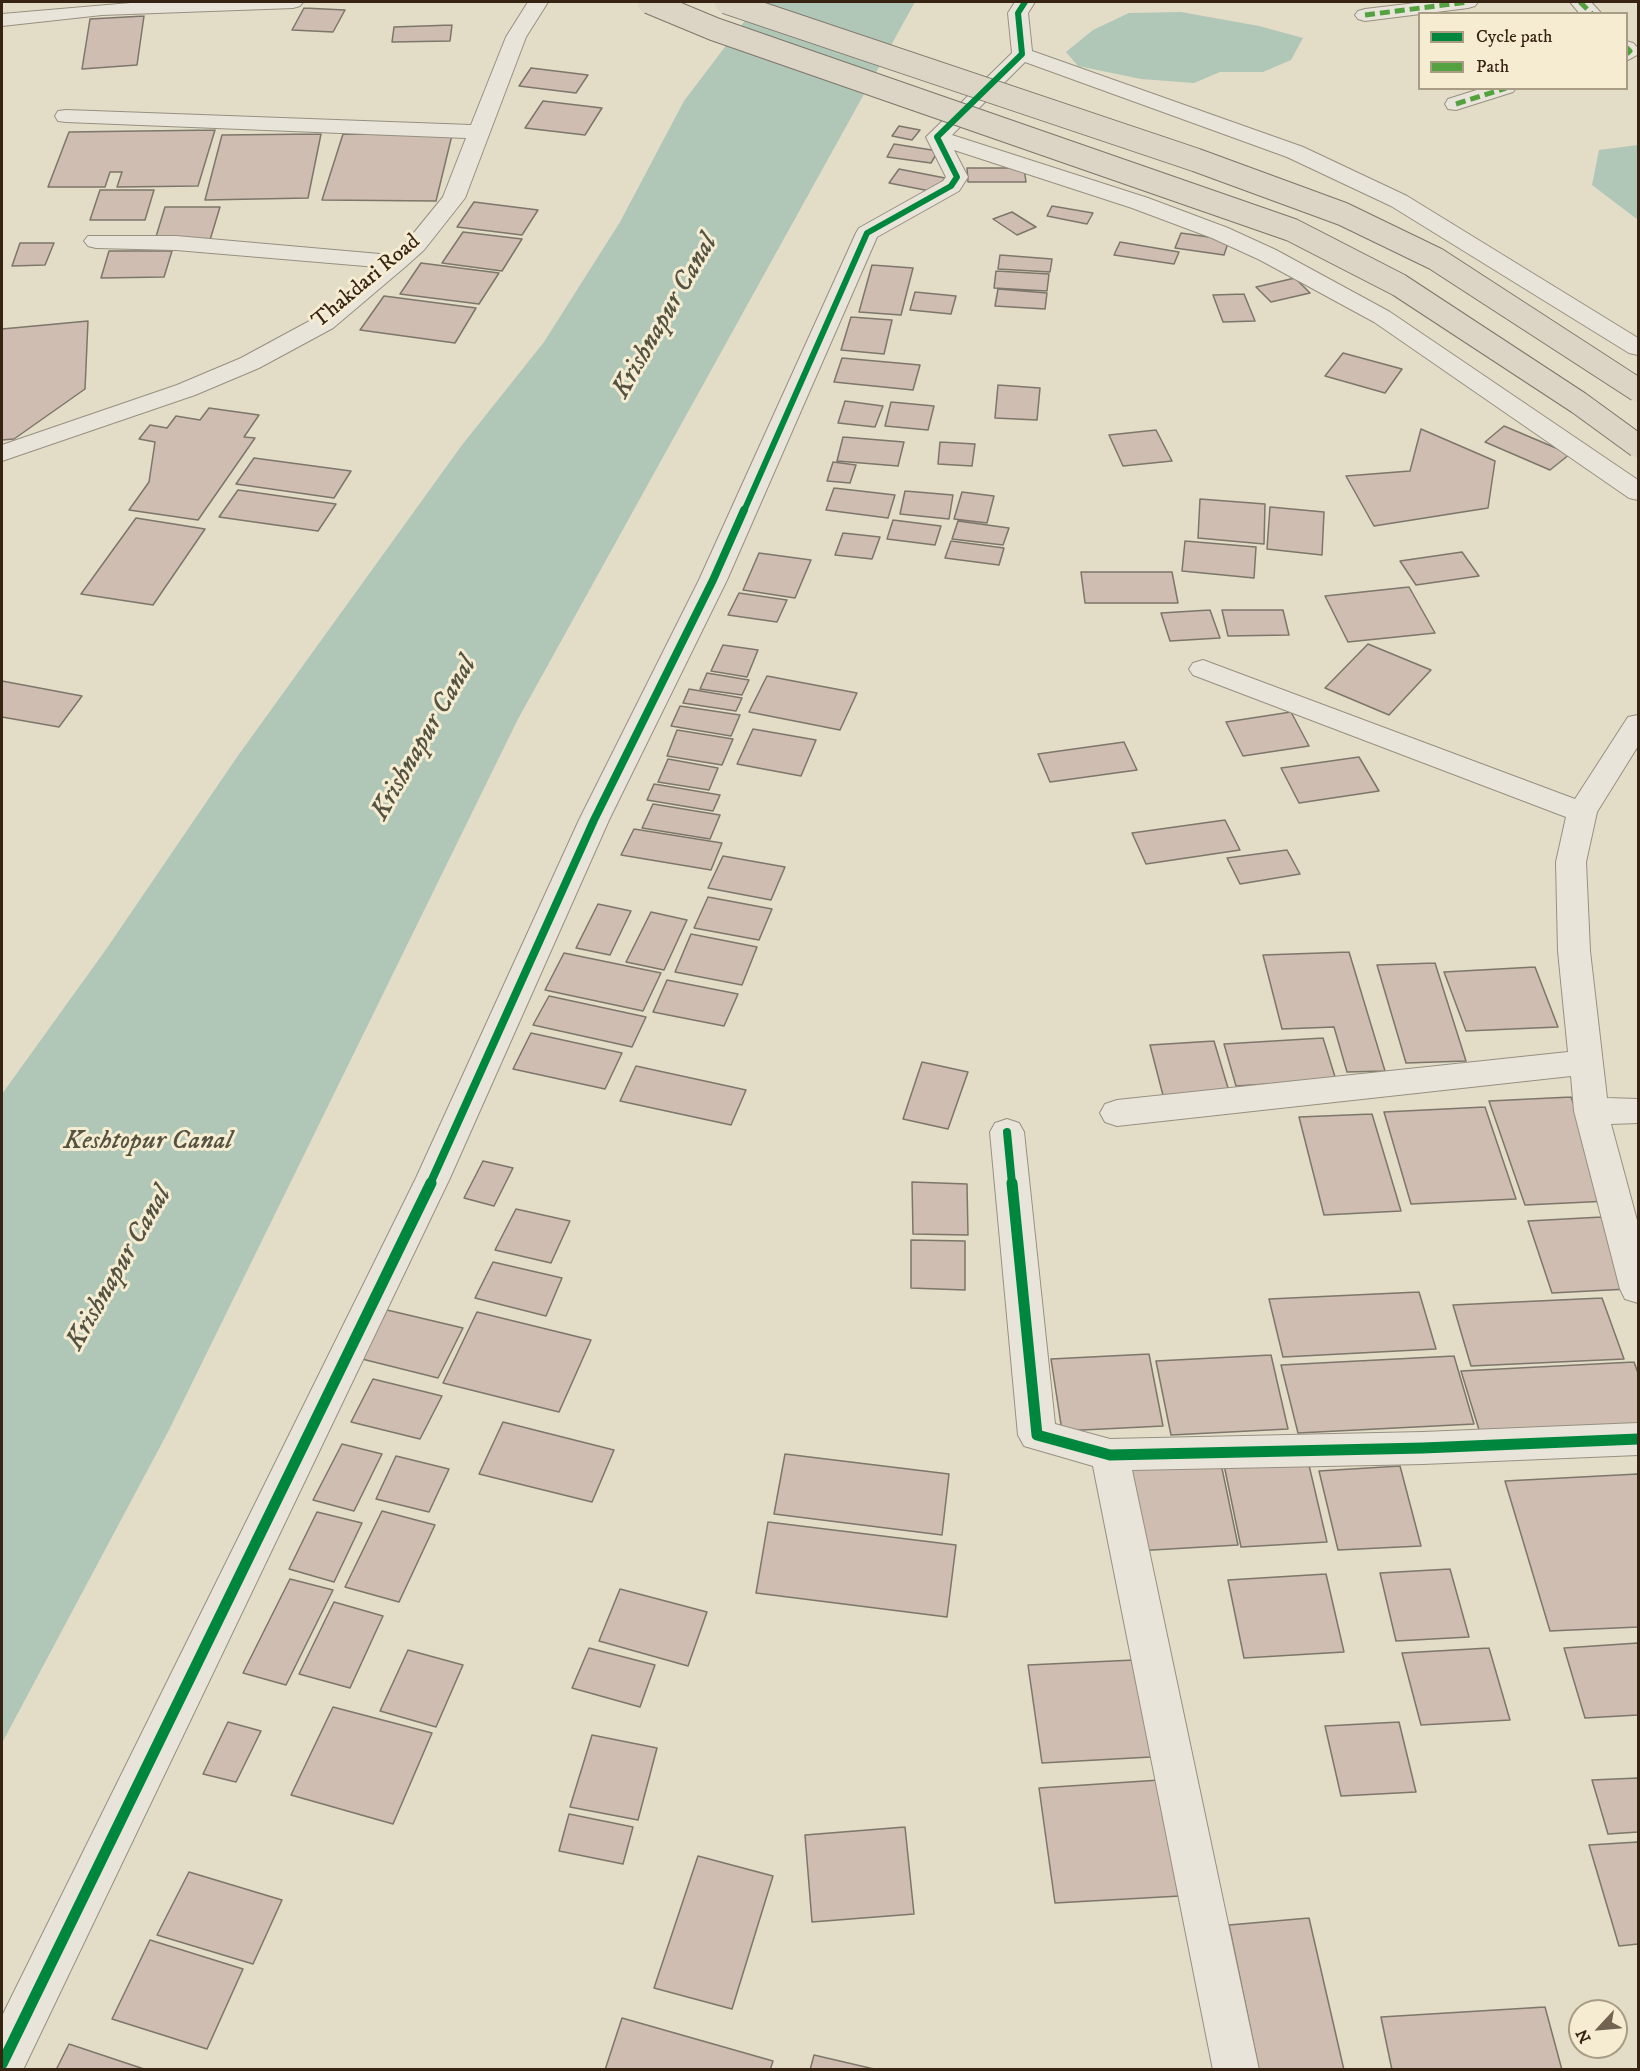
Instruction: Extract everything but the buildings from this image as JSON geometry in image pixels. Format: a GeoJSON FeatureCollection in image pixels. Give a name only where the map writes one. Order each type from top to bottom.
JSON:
{"type":"FeatureCollection","features":[{"type":"Feature","properties":{"kind":"main road"},"geometry":{"type":"LineString","coordinates":[[649,2],[723,32],[1292,230],[1399,285],[1579,403],[1638,446]]}},
{"type":"Feature","properties":{"kind":"main road"},"geometry":{"type":"LineString","coordinates":[[726,2],[1196,160],[1343,214],[1392,236],[1436,260],[1638,390]]}},
{"type":"Feature","properties":{"kind":"street"},"geometry":{"type":"LineString","coordinates":[[2,20],[102,9],[293,2]]}},
{"type":"Feature","properties":{"kind":"street","name":"Thakdari Road"},"geometry":{"type":"LineString","coordinates":[[2,453],[186,390],[250,363],[324,323],[397,262],[416,245],[454,198],[516,37],[538,2]]}},
{"type":"Feature","properties":{"kind":"street"},"geometry":{"type":"LineString","coordinates":[[1022,54],[1018,13],[1025,2]]}},
{"type":"Feature","properties":{"kind":"street"},"geometry":{"type":"LineString","coordinates":[[1365,15],[1468,2]]}},
{"type":"Feature","properties":{"kind":"street"},"geometry":{"type":"LineString","coordinates":[[937,137],[1022,54]]}},
{"type":"Feature","properties":{"kind":"street"},"geometry":{"type":"LineString","coordinates":[[1022,54],[1294,152],[1389,196],[1638,348]]}},
{"type":"Feature","properties":{"kind":"street"},"geometry":{"type":"LineString","coordinates":[[1456,104],[1500,90]]}},
{"type":"Feature","properties":{"kind":"street"},"geometry":{"type":"LineString","coordinates":[[66,116],[478,132]]}},
{"type":"Feature","properties":{"kind":"street"},"geometry":{"type":"LineString","coordinates":[[937,137],[1140,203],[1220,233],[1268,255],[1382,317],[1638,492]]}},
{"type":"Feature","properties":{"kind":"street"},"geometry":{"type":"LineString","coordinates":[[2,2064],[433,1178],[594,820],[712,580],[867,232],[951,186],[957,177],[937,137]]}},
{"type":"Feature","properties":{"kind":"street"},"geometry":{"type":"LineString","coordinates":[[96,241],[209,245],[397,262]]}},
{"type":"Feature","properties":{"kind":"street"},"geometry":{"type":"LineString","coordinates":[[1203,669],[1582,812]]}},
{"type":"Feature","properties":{"kind":"street"},"geometry":{"type":"LineString","coordinates":[[1638,724],[1582,812],[1571,862],[1574,951],[1591,1111],[1638,1290]]}},
{"type":"Feature","properties":{"kind":"street"},"geometry":{"type":"LineString","coordinates":[[1117,1113],[1586,1062]]}},
{"type":"Feature","properties":{"kind":"street"},"geometry":{"type":"LineString","coordinates":[[1591,1111],[1638,1111]]}},
{"type":"Feature","properties":{"kind":"street"},"geometry":{"type":"LineString","coordinates":[[1007,1132],[1037,1435],[1110,1455],[1423,1448],[1638,1439]]}},
{"type":"Feature","properties":{"kind":"street"},"geometry":{"type":"LineString","coordinates":[[1110,1455],[1236,2070]]}},
{"type":"Feature","properties":{"kind":"water","name":"Keshtopur Canal"},"geometry":{"type":"Polygon","coordinates":[[[759,2],[915,2],[518,719],[169,1430],[2,1743],[2,1094],[107,948],[237,757],[462,445],[544,342],[620,222],[684,101],[759,2]]]}},
{"type":"Feature","properties":{"kind":"water"},"geometry":{"type":"Polygon","coordinates":[[[1181,12],[1259,26],[1303,38],[1291,60],[1263,72],[1220,72],[1194,83],[1141,79],[1078,66],[1066,52],[1093,30],[1129,13],[1181,12]]]}},
{"type":"Feature","properties":{"kind":"water"},"geometry":{"type":"Polygon","coordinates":[[[1638,145],[1638,220],[1592,185],[1599,150],[1638,145]]]}},
{"type":"Feature","properties":{"kind":"marked path"},"geometry":{"type":"LineString","coordinates":[[1365,15],[1468,2]]}},
{"type":"Feature","properties":{"kind":"marked path"},"geometry":{"type":"LineString","coordinates":[[1580,2],[1590,12]]}},
{"type":"Feature","properties":{"kind":"marked path"},"geometry":{"type":"LineString","coordinates":[[1628,49],[1630,51],[1628,53]]}},
{"type":"Feature","properties":{"kind":"marked path"},"geometry":{"type":"LineString","coordinates":[[1456,104],[1500,90]]}},
{"type":"Feature","properties":{"kind":"cycle path"},"geometry":{"type":"LineString","coordinates":[[2,2064],[433,1178],[594,820],[713,580],[867,233],[951,186],[957,177],[937,137],[1022,54],[1018,13],[1025,2]]}},
{"type":"Feature","properties":{"kind":"cycle path"},"geometry":{"type":"LineString","coordinates":[[1007,1132],[1037,1435],[1110,1455],[1423,1448],[1638,1439]]}},
{"type":"Feature","properties":{"kind":"water label","name":"Krishnapur Canal"},"geometry":{"type":"Point","coordinates":[666,317]}},
{"type":"Feature","properties":{"kind":"water label","name":"Krishnapur Canal"},"geometry":{"type":"Point","coordinates":[425,739]}},
{"type":"Feature","properties":{"kind":"water label","name":"Krishnapur Canal"},"geometry":{"type":"Point","coordinates":[120,1269]}}]}
